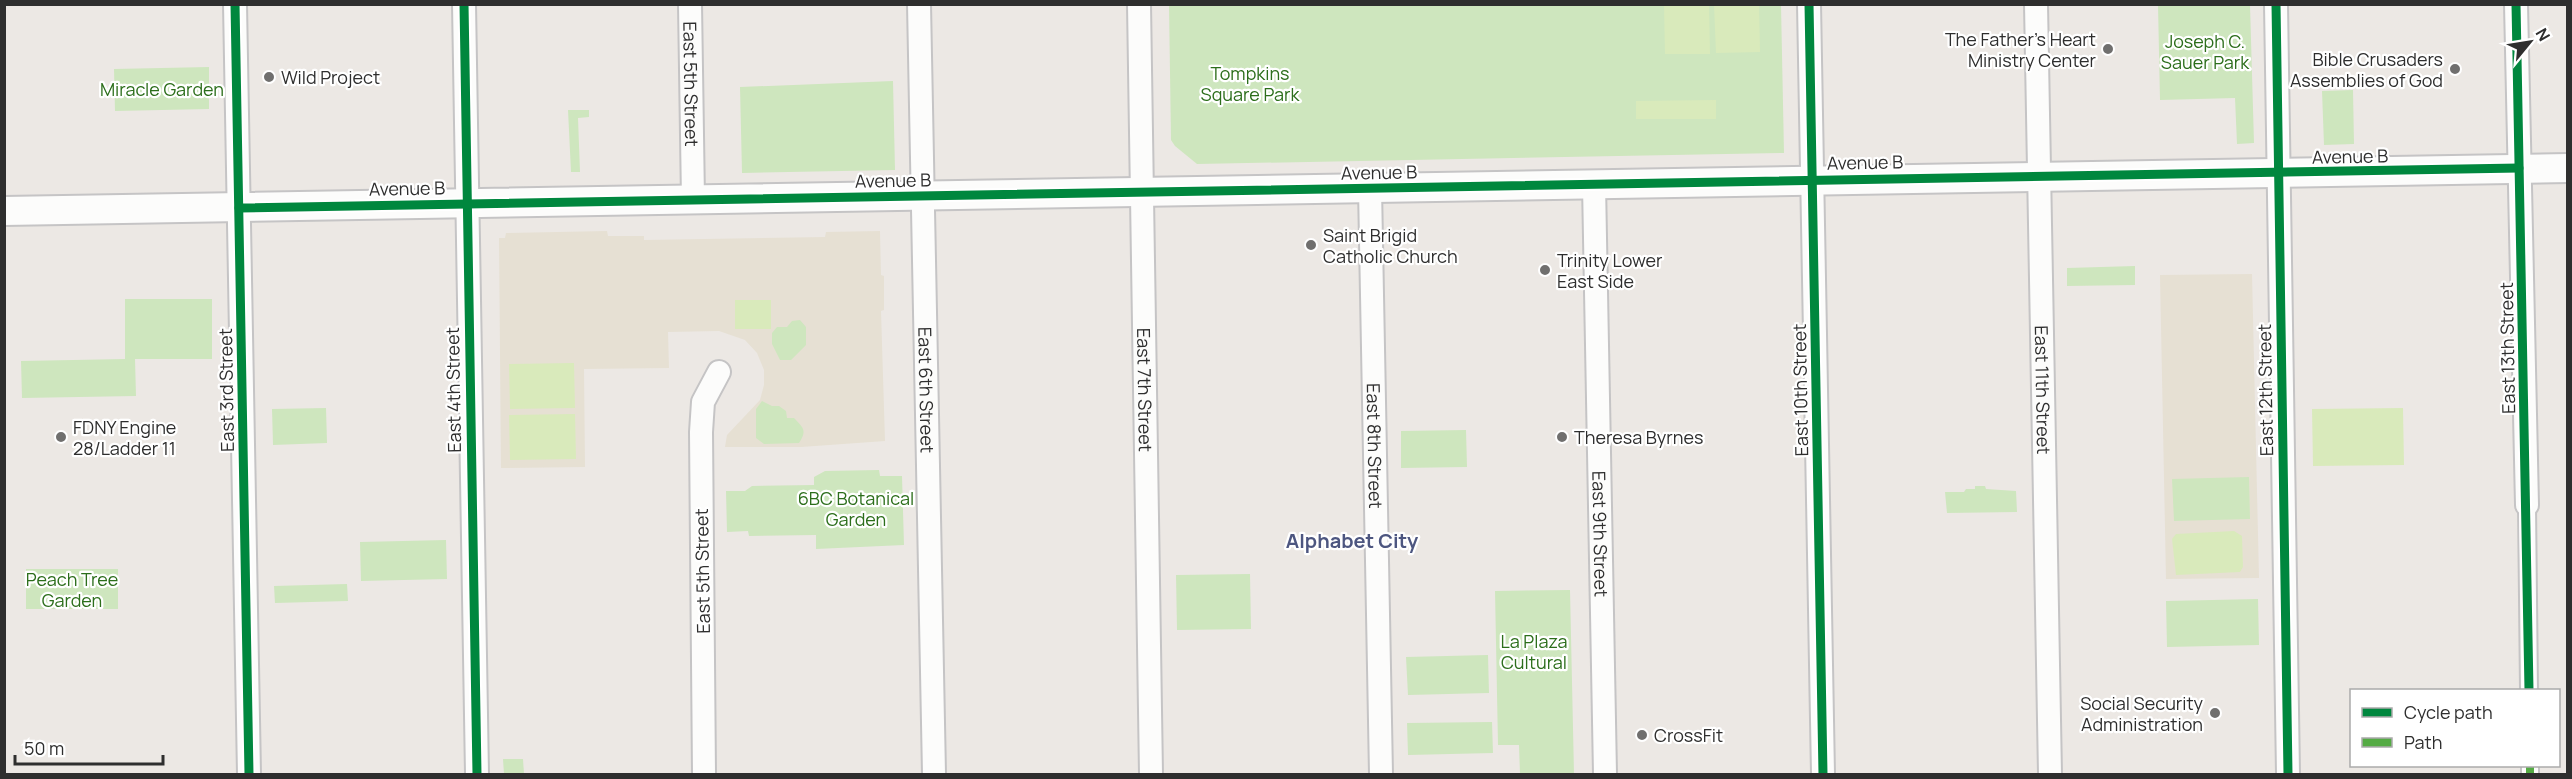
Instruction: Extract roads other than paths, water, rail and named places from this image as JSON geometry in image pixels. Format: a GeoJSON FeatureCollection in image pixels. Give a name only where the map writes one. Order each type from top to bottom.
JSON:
{"type":"FeatureCollection","features":[{"type":"Feature","properties":{"kind":"street","name":"East 3rd Street"},"geometry":{"type":"LineString","coordinates":[[235,4],[249,774]]}},
{"type":"Feature","properties":{"kind":"street","name":"East 4th Street"},"geometry":{"type":"LineString","coordinates":[[464,4],[477,774]]}},
{"type":"Feature","properties":{"kind":"street","name":"East 5th Street"},"geometry":{"type":"LineString","coordinates":[[690,4],[693,200]]}},
{"type":"Feature","properties":{"kind":"street","name":"East 6th Street"},"geometry":{"type":"LineString","coordinates":[[920,4],[934,774]]}},
{"type":"Feature","properties":{"kind":"street","name":"East 7th Street"},"geometry":{"type":"LineString","coordinates":[[1138,4],[1151,774]]}},
{"type":"Feature","properties":{"kind":"street","name":"East 10th Street"},"geometry":{"type":"LineString","coordinates":[[1809,4],[1823,774]]}},
{"type":"Feature","properties":{"kind":"street","name":"East 11th Street"},"geometry":{"type":"LineString","coordinates":[[2036,4],[2050,774]]}},
{"type":"Feature","properties":{"kind":"street","name":"East 12th Street"},"geometry":{"type":"LineString","coordinates":[[2276,4],[2288,774]]}},
{"type":"Feature","properties":{"kind":"street","name":"East 13th Street"},"geometry":{"type":"LineString","coordinates":[[2516,4],[2529,689]]}},
{"type":"Feature","properties":{"kind":"street","name":"Avenue B"},"geometry":{"type":"LineString","coordinates":[[4,211],[2568,168]]}},
{"type":"Feature","properties":{"kind":"street","name":"East 9th Street"},"geometry":{"type":"LineString","coordinates":[[1594,184],[1605,774]]}},
{"type":"Feature","properties":{"kind":"street","name":"East 8th Street"},"geometry":{"type":"LineString","coordinates":[[1370,188],[1381,774]]}},
{"type":"Feature","properties":{"kind":"street","name":"East 5th Street"},"geometry":{"type":"LineString","coordinates":[[704,774],[701,432],[703,402],[719,372]]}},
{"type":"Feature","properties":{"kind":"place","name":"The Father's Heart Ministry Center"},"geometry":{"type":"Point","coordinates":[2108,49]}},
{"type":"Feature","properties":{"kind":"place","name":"Bible Crusaders Assemblies of God"},"geometry":{"type":"Point","coordinates":[2455,69]}},
{"type":"Feature","properties":{"kind":"place","name":"Wild Project"},"geometry":{"type":"Point","coordinates":[269,77]}},
{"type":"Feature","properties":{"kind":"place","name":"Saint Brigid Catholic Church"},"geometry":{"type":"Point","coordinates":[1311,245]}},
{"type":"Feature","properties":{"kind":"place","name":"Trinity Lower East Side"},"geometry":{"type":"Point","coordinates":[1545,270]}},
{"type":"Feature","properties":{"kind":"place","name":"FDNY Engine 28/Ladder 11"},"geometry":{"type":"Point","coordinates":[61,437]}},
{"type":"Feature","properties":{"kind":"place","name":"Theresa Byrnes"},"geometry":{"type":"Point","coordinates":[1562,437]}},
{"type":"Feature","properties":{"kind":"place","name":"Social Security Administration"},"geometry":{"type":"Point","coordinates":[2215,713]}},
{"type":"Feature","properties":{"kind":"place","name":"CrossFit"},"geometry":{"type":"Point","coordinates":[1642,735]}},
{"type":"Feature","properties":{"kind":"district","name":"Alphabet City"},"geometry":{"type":"Point","coordinates":[1352,540]}},
{"type":"Feature","properties":{"kind":"park label","name":"Joseph C. Sauer Park"},"geometry":{"type":"Point","coordinates":[2205,51]}},
{"type":"Feature","properties":{"kind":"park label","name":"Tompkins Square Park"},"geometry":{"type":"Point","coordinates":[1250,83]}},
{"type":"Feature","properties":{"kind":"park label","name":"Miracle Garden"},"geometry":{"type":"Point","coordinates":[162,89]}},
{"type":"Feature","properties":{"kind":"park label","name":"6BC Botanical Garden"},"geometry":{"type":"Point","coordinates":[856,508]}},
{"type":"Feature","properties":{"kind":"park label","name":"Peach Tree Garden"},"geometry":{"type":"Point","coordinates":[72,589]}},
{"type":"Feature","properties":{"kind":"park label","name":"La Plaza Cultural"},"geometry":{"type":"Point","coordinates":[1534,651]}}]}
